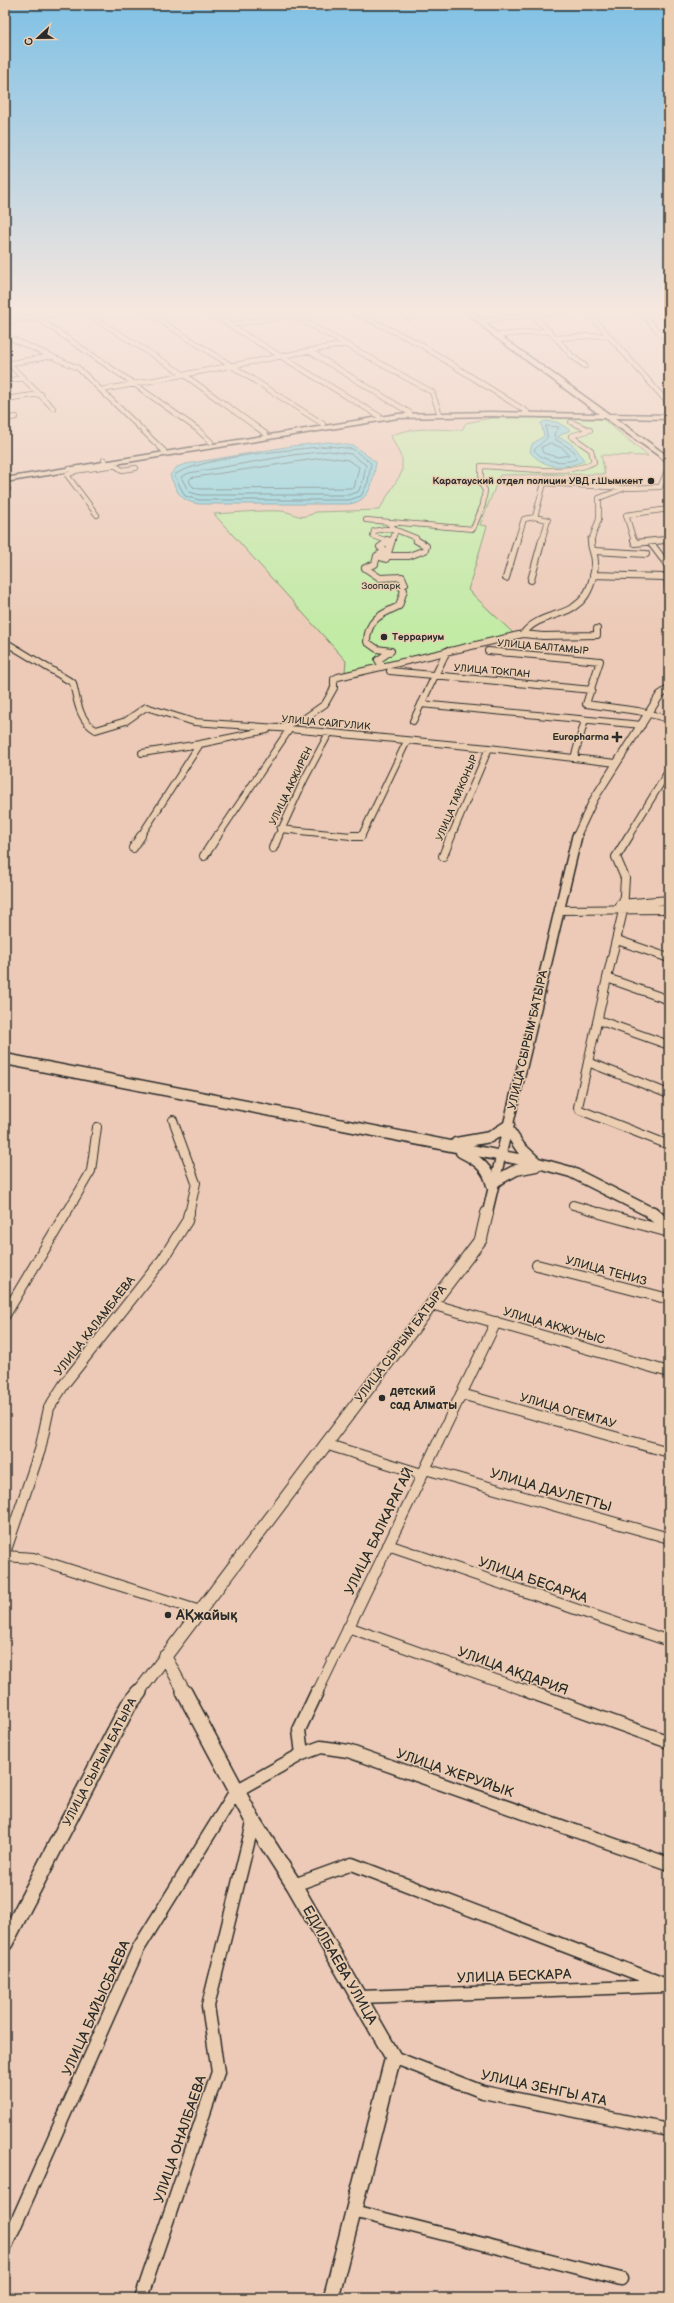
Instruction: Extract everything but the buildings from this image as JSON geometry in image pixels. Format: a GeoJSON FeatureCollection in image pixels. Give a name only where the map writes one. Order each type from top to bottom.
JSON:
{"type":"FeatureCollection","features":[{"type":"Feature","properties":{"kind":"main road"},"geometry":{"type":"LineString","coordinates":[[5,478],[106,463],[211,442],[375,416]]}},
{"type":"Feature","properties":{"kind":"main road"},"geometry":{"type":"LineString","coordinates":[[165,452],[395,416]]}},
{"type":"Feature","properties":{"kind":"main road"},"geometry":{"type":"LineString","coordinates":[[611,416],[669,461]]}},
{"type":"Feature","properties":{"kind":"main road"},"geometry":{"type":"LineString","coordinates":[[612,416],[669,457]]}},
{"type":"Feature","properties":{"kind":"main road"},"geometry":{"type":"LineString","coordinates":[[69,469],[70,460],[91,463],[106,463]]}},
{"type":"Feature","properties":{"kind":"main road"},"geometry":{"type":"LineString","coordinates":[[5,1059],[542,1164],[571,1172],[655,1214],[669,1228]]}},
{"type":"Feature","properties":{"kind":"main road"},"geometry":{"type":"LineString","coordinates":[[445,1144],[480,1140],[496,1134],[508,1127],[520,1147],[542,1164]]}},
{"type":"Feature","properties":{"kind":"main road"},"geometry":{"type":"LineString","coordinates":[[445,1144],[481,1164],[491,1175],[493,1184],[516,1170],[542,1164]]}},
{"type":"Feature","properties":{"kind":"street"},"geometry":{"type":"LineString","coordinates":[[129,416],[165,452]]}},
{"type":"Feature","properties":{"kind":"street"},"geometry":{"type":"LineString","coordinates":[[180,416],[197,429],[211,442]]}},
{"type":"Feature","properties":{"kind":"street"},"geometry":{"type":"LineString","coordinates":[[242,416],[266,434]]}},
{"type":"Feature","properties":{"kind":"street"},"geometry":{"type":"LineString","coordinates":[[311,416],[323,424]]}},
{"type":"Feature","properties":{"kind":"street"},"geometry":{"type":"LineString","coordinates":[[5,419],[16,417]]}},
{"type":"Feature","properties":{"kind":"street"},"geometry":{"type":"LineString","coordinates":[[366,520],[474,529],[483,505],[485,490],[481,484],[481,466],[568,470],[585,467],[594,462],[591,450],[571,436],[590,430],[571,422]]}},
{"type":"Feature","properties":{"kind":"street"},"geometry":{"type":"LineString","coordinates":[[106,463],[116,466],[122,470],[136,468]]}},
{"type":"Feature","properties":{"kind":"street"},"geometry":{"type":"LineString","coordinates":[[535,517],[544,483],[625,488],[660,487],[669,467]]}},
{"type":"Feature","properties":{"kind":"street"},"geometry":{"type":"LineString","coordinates":[[69,469],[67,475],[97,515]]}},
{"type":"Feature","properties":{"kind":"street"},"geometry":{"type":"LineString","coordinates":[[5,486],[8,489],[5,493]]}},
{"type":"Feature","properties":{"kind":"street"},"geometry":{"type":"LineString","coordinates":[[625,488],[599,498],[597,511],[599,516],[590,546],[595,551],[646,554]]}},
{"type":"Feature","properties":{"kind":"street"},"geometry":{"type":"LineString","coordinates":[[669,509],[626,515],[635,543],[669,540]]}},
{"type":"Feature","properties":{"kind":"street"},"geometry":{"type":"LineString","coordinates":[[506,578],[524,520],[535,517],[548,520],[530,580]]}},
{"type":"Feature","properties":{"kind":"street"},"geometry":{"type":"LineString","coordinates":[[377,556],[386,559],[387,556],[409,556],[425,550],[426,546],[415,540],[416,538],[396,529],[387,522]]}},
{"type":"Feature","properties":{"kind":"street"},"geometry":{"type":"LineString","coordinates":[[382,666],[378,660],[391,652],[377,649],[367,642],[367,634],[378,615],[399,606],[404,590],[400,586],[405,584],[402,577],[380,578],[365,568],[375,564],[377,556],[385,552],[380,548],[389,541],[373,536],[374,531],[382,528],[396,529]]}},
{"type":"Feature","properties":{"kind":"street"},"geometry":{"type":"LineString","coordinates":[[387,556],[396,529]]}},
{"type":"Feature","properties":{"kind":"street"},"geometry":{"type":"LineString","coordinates":[[650,542],[669,567]]}},
{"type":"Feature","properties":{"kind":"street"},"geometry":{"type":"LineString","coordinates":[[522,634],[524,630],[532,626],[568,612],[582,600],[593,575],[595,551]]}},
{"type":"Feature","properties":{"kind":"street"},"geometry":{"type":"LineString","coordinates":[[593,575],[663,577],[668,579],[668,586]]}},
{"type":"Feature","properties":{"kind":"street"},"geometry":{"type":"LineString","coordinates":[[5,642],[73,683],[80,710],[88,727],[96,730],[126,721],[146,707],[194,722],[278,728],[305,718],[325,704],[334,688],[334,680],[338,677],[522,634],[549,638],[576,634],[592,635],[597,634],[597,629]]}},
{"type":"Feature","properties":{"kind":"street"},"geometry":{"type":"LineString","coordinates":[[413,721],[447,651]]}},
{"type":"Feature","properties":{"kind":"street","name":"УЛИЦА БАЛТАМЫР"},"geometry":{"type":"LineString","coordinates":[[488,651],[600,661],[592,690],[586,704],[648,714]]}},
{"type":"Feature","properties":{"kind":"street","name":"УЛИЦА ТОКПАН"},"geometry":{"type":"LineString","coordinates":[[390,671],[592,690]]}},
{"type":"Feature","properties":{"kind":"street","name":"УЛИЦА СЫРЫМ БАТЫРА"},"geometry":{"type":"LineString","coordinates":[[5,1943],[128,1706],[481,1239],[576,838],[594,799],[616,763],[660,695],[669,689]]}},
{"type":"Feature","properties":{"kind":"street"},"geometry":{"type":"LineString","coordinates":[[421,704],[642,725]]}},
{"type":"Feature","properties":{"kind":"street"},"geometry":{"type":"LineString","coordinates":[[648,714],[669,719]]}},
{"type":"Feature","properties":{"kind":"street"},"geometry":{"type":"LineString","coordinates":[[574,758],[585,720]]}},
{"type":"Feature","properties":{"kind":"street","name":"УЛИЦА САЙГУЛИК"},"geometry":{"type":"LineString","coordinates":[[142,753],[200,744],[278,728],[489,748],[616,763]]}},
{"type":"Feature","properties":{"kind":"street"},"geometry":{"type":"LineString","coordinates":[[204,856],[289,730]]}},
{"type":"Feature","properties":{"kind":"street","name":"УЛИЦА АКЖИРЕН"},"geometry":{"type":"LineString","coordinates":[[273,848],[280,829],[329,733]]}},
{"type":"Feature","properties":{"kind":"street"},"geometry":{"type":"LineString","coordinates":[[280,829],[361,837],[407,741]]}},
{"type":"Feature","properties":{"kind":"street"},"geometry":{"type":"LineString","coordinates":[[133,848],[200,744]]}},
{"type":"Feature","properties":{"kind":"street","name":"УЛИЦА ТАЙКОНЫР"},"geometry":{"type":"LineString","coordinates":[[443,856],[489,748]]}},
{"type":"Feature","properties":{"kind":"street"},"geometry":{"type":"LineString","coordinates":[[669,770],[616,857],[625,878],[623,911],[578,1107],[580,1110],[669,1145]]}},
{"type":"Feature","properties":{"kind":"street"},"geometry":{"type":"LineString","coordinates":[[611,908],[624,902],[669,900]]}},
{"type":"Feature","properties":{"kind":"street"},"geometry":{"type":"LineString","coordinates":[[559,910],[611,908],[623,911],[669,909]]}},
{"type":"Feature","properties":{"kind":"street"},"geometry":{"type":"LineString","coordinates":[[617,940],[669,958]]}},
{"type":"Feature","properties":{"kind":"street"},"geometry":{"type":"LineString","coordinates":[[607,978],[669,1000]]}},
{"type":"Feature","properties":{"kind":"street"},"geometry":{"type":"LineString","coordinates":[[598,1020],[669,1046]]}},
{"type":"Feature","properties":{"kind":"street"},"geometry":{"type":"LineString","coordinates":[[588,1062],[669,1094]]}},
{"type":"Feature","properties":{"kind":"street","name":"УЛИЦА КАЛАМБАЕВА"},"geometry":{"type":"LineString","coordinates":[[5,1553],[40,1450],[49,1408],[65,1383],[163,1259],[187,1221],[196,1183],[173,1120]]}},
{"type":"Feature","properties":{"kind":"street"},"geometry":{"type":"LineString","coordinates":[[5,1315],[91,1171],[98,1127]]}},
{"type":"Feature","properties":{"kind":"street"},"geometry":{"type":"LineString","coordinates":[[572,1205],[669,1232]]}},
{"type":"Feature","properties":{"kind":"street","name":"УЛИЦА ТЕНИЗ"},"geometry":{"type":"LineString","coordinates":[[537,1265],[669,1299]]}},
{"type":"Feature","properties":{"kind":"street","name":"УЛИЦА АКЖУНЫС"},"geometry":{"type":"LineString","coordinates":[[431,1304],[669,1372]]}},
{"type":"Feature","properties":{"kind":"street","name":"УЛИЦА БАЛКАРАГАЙ"},"geometry":{"type":"LineString","coordinates":[[302,1754],[299,1730],[496,1322]]}},
{"type":"Feature","properties":{"kind":"street","name":"УЛИЦА ОГЕМТАУ"},"geometry":{"type":"LineString","coordinates":[[461,1394],[669,1452]]}},
{"type":"Feature","properties":{"kind":"street","name":"УЛИЦА ДАУЛЕТТЫ"},"geometry":{"type":"LineString","coordinates":[[325,1444],[669,1538]]}},
{"type":"Feature","properties":{"kind":"street","name":"УЛИЦА БЕСАРКА"},"geometry":{"type":"LineString","coordinates":[[388,1545],[669,1641]]}},
{"type":"Feature","properties":{"kind":"street"},"geometry":{"type":"LineString","coordinates":[[5,1556],[33,1558],[200,1611]]}},
{"type":"Feature","properties":{"kind":"street","name":"УЛИЦА АКДАРИЯ"},"geometry":{"type":"LineString","coordinates":[[348,1627],[669,1742]]}},
{"type":"Feature","properties":{"kind":"street","name":"ЕДИЛБАЕВА УЛИЦА"},"geometry":{"type":"LineString","coordinates":[[165,1656],[254,1823],[294,1885],[360,1997],[393,2057]]}},
{"type":"Feature","properties":{"kind":"street","name":"УЛИЦА ЖЕРУЙЫК"},"geometry":{"type":"LineString","coordinates":[[236,1791],[302,1754],[321,1747],[348,1751],[669,1864]]}},
{"type":"Feature","properties":{"kind":"street","name":"УЛИЦА БАЙЫСБАЕВА"},"geometry":{"type":"LineString","coordinates":[[5,2248],[138,1949],[236,1791]]}},
{"type":"Feature","properties":{"kind":"street","name":"УЛИЦА ОНАЛБАЕВА"},"geometry":{"type":"LineString","coordinates":[[141,2298],[218,2072],[208,2006],[254,1823]]}},
{"type":"Feature","properties":{"kind":"street"},"geometry":{"type":"LineString","coordinates":[[294,1885],[352,1864],[669,1986]]}},
{"type":"Feature","properties":{"kind":"street","name":"УЛИЦА БЕСКАРА"},"geometry":{"type":"LineString","coordinates":[[360,1997],[669,1986]]}},
{"type":"Feature","properties":{"kind":"street"},"geometry":{"type":"LineString","coordinates":[[331,2298],[393,2057]]}},
{"type":"Feature","properties":{"kind":"street","name":"УЛИЦА ЗЕНГЫ АТА"},"geometry":{"type":"LineString","coordinates":[[393,2057],[483,2092],[669,2130]]}},
{"type":"Feature","properties":{"kind":"street"},"geometry":{"type":"LineString","coordinates":[[353,2211],[621,2279]]}},
{"type":"Feature","properties":{"kind":"green space","name":"Зоопарк"},"geometry":{"type":"Polygon","coordinates":[[[491,418],[603,419],[648,456],[601,455],[605,474],[500,475],[480,525],[487,526],[468,590],[514,634],[345,672],[346,661],[214,514],[280,511],[297,516],[305,516],[316,512],[379,510],[402,472],[402,459],[391,436],[406,431],[416,430],[462,430],[466,423],[491,418]]]}},
{"type":"Feature","properties":{"kind":"water"},"geometry":{"type":"Polygon","coordinates":[[[545,421],[557,422],[570,430],[557,437],[573,446],[579,452],[584,461],[576,464],[555,466],[542,462],[530,452],[532,444],[544,436],[541,423],[545,421]]]}},
{"type":"Feature","properties":{"kind":"water"},"geometry":{"type":"Polygon","coordinates":[[[329,442],[354,446],[376,462],[370,489],[362,499],[349,504],[199,504],[187,501],[180,495],[170,475],[177,467],[186,464],[292,446],[329,442]]]}},
{"type":"Feature","properties":{"kind":"place","name":"Каратауский отдел полиции УВД г.Шымкент"},"geometry":{"type":"Point","coordinates":[651,481]}},
{"type":"Feature","properties":{"kind":"place","name":"Террариум"},"geometry":{"type":"Point","coordinates":[384,637]}},
{"type":"Feature","properties":{"kind":"place","name":"Europharma"},"geometry":{"type":"Point","coordinates":[617,737]}},
{"type":"Feature","properties":{"kind":"place","name":"детский сад Алматы"},"geometry":{"type":"Point","coordinates":[382,1398]}},
{"type":"Feature","properties":{"kind":"place","name":"АҚжайық"},"geometry":{"type":"Point","coordinates":[168,1615]}}]}
